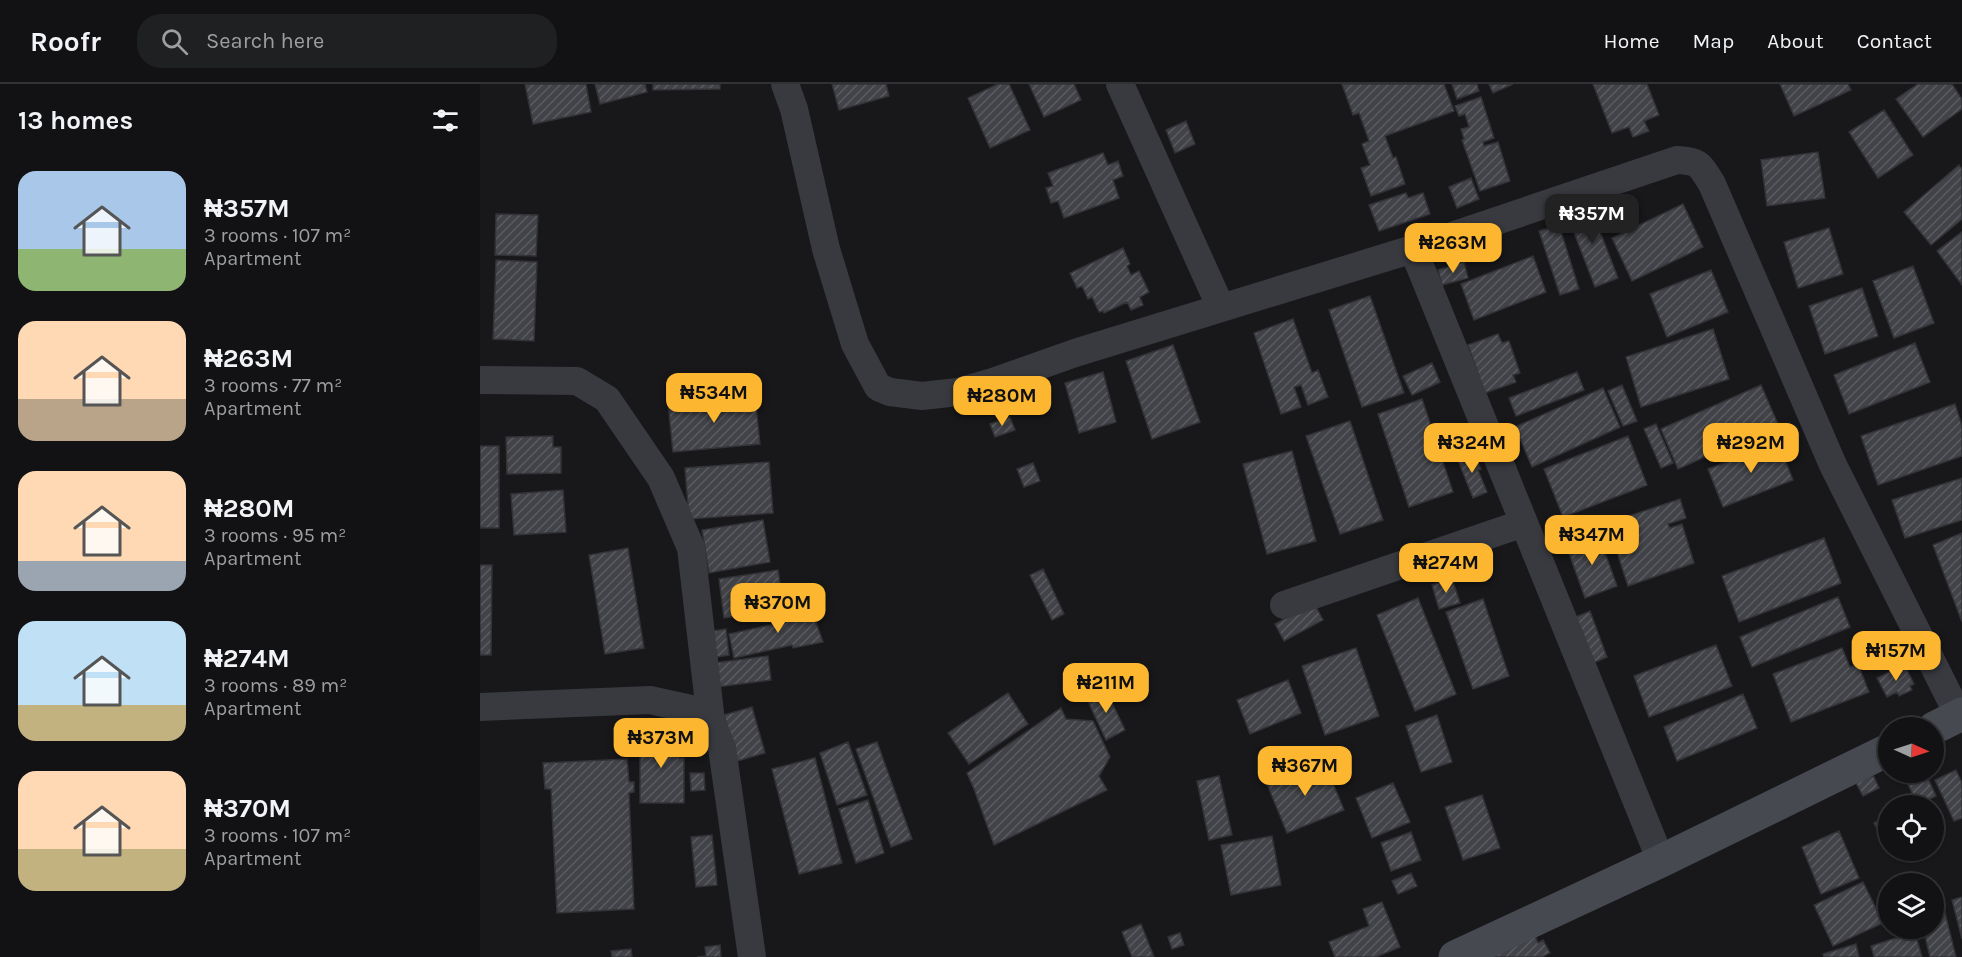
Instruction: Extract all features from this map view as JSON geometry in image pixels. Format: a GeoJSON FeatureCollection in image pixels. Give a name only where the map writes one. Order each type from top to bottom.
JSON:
{"type":"FeatureCollection","features":[{"type":"Feature","properties":{"kind":"street"},"geometry":{"type":"LineString","coordinates":[[785,84],[794,109],[826,249],[855,344],[878,387],[890,392],[922,396],[958,392],[993,382],[1075,353],[1413,249],[1677,160],[1692,161],[1700,166],[1712,184],[1833,465],[1951,719]]}},
{"type":"Feature","properties":{"kind":"street"},"geometry":{"type":"LineString","coordinates":[[1120,84],[1221,308]]}},
{"type":"Feature","properties":{"kind":"street"},"geometry":{"type":"LineString","coordinates":[[1413,249],[1661,861]]}},
{"type":"Feature","properties":{"kind":"street"},"geometry":{"type":"LineString","coordinates":[[480,381],[523,379],[577,381],[607,399],[661,478],[691,548],[711,721],[722,748],[752,957]]}},
{"type":"Feature","properties":{"kind":"street"},"geometry":{"type":"LineString","coordinates":[[1284,605],[1524,523]]}},
{"type":"Feature","properties":{"kind":"street"},"geometry":{"type":"LineString","coordinates":[[480,707],[650,700],[691,709],[711,721]]}},
{"type":"Feature","properties":{"kind":"street"},"geometry":{"type":"LineString","coordinates":[[1455,957],[1661,861],[1878,755]]}},
{"type":"Feature","properties":{"kind":"building"},"geometry":{"type":"Polygon","coordinates":[[[525,84],[586,84],[591,112],[533,124],[525,84]]]}},
{"type":"Feature","properties":{"kind":"building"},"geometry":{"type":"Polygon","coordinates":[[[595,84],[645,84],[647,92],[600,104],[595,84]]]}},
{"type":"Feature","properties":{"kind":"building"},"geometry":{"type":"Polygon","coordinates":[[[653,84],[720,84],[720,89],[653,90],[653,84]]]}},
{"type":"Feature","properties":{"kind":"building"},"geometry":{"type":"Polygon","coordinates":[[[832,84],[886,84],[889,96],[839,110],[832,84]]]}},
{"type":"Feature","properties":{"kind":"building"},"geometry":{"type":"Polygon","coordinates":[[[998,84],[1009,84],[1030,130],[990,148],[968,98],[998,84]]]}},
{"type":"Feature","properties":{"kind":"building"},"geometry":{"type":"Polygon","coordinates":[[[1029,84],[1074,84],[1081,100],[1044,117],[1029,84]]]}},
{"type":"Feature","properties":{"kind":"building"},"geometry":{"type":"Polygon","coordinates":[[[1342,84],[1444,84],[1454,111],[1385,136],[1393,158],[1396,157],[1405,184],[1371,196],[1361,168],[1370,165],[1362,144],[1369,141],[1359,113],[1353,115],[1342,84]]]}},
{"type":"Feature","properties":{"kind":"building"},"geometry":{"type":"Polygon","coordinates":[[[1452,84],[1477,84],[1479,91],[1457,99],[1452,84]]]}},
{"type":"Feature","properties":{"kind":"building"},"geometry":{"type":"Polygon","coordinates":[[[1489,84],[1513,84],[1493,93],[1489,84]]]}},
{"type":"Feature","properties":{"kind":"building"},"geometry":{"type":"Polygon","coordinates":[[[1593,84],[1647,84],[1659,115],[1644,121],[1649,131],[1633,137],[1629,127],[1612,133],[1593,84]]]}},
{"type":"Feature","properties":{"kind":"building"},"geometry":{"type":"Polygon","coordinates":[[[1780,84],[1848,84],[1851,90],[1794,116],[1780,84]]]}},
{"type":"Feature","properties":{"kind":"building"},"geometry":{"type":"Polygon","coordinates":[[[1918,84],[1952,84],[1962,99],[1962,109],[1923,137],[1896,99],[1918,84]]]}},
{"type":"Feature","properties":{"kind":"building"},"geometry":{"type":"Polygon","coordinates":[[[1481,97],[1494,138],[1483,142],[1484,146],[1498,142],[1510,181],[1480,191],[1462,140],[1464,139],[1461,129],[1469,127],[1465,114],[1459,116],[1455,106],[1481,97]]]}},
{"type":"Feature","properties":{"kind":"building"},"geometry":{"type":"Polygon","coordinates":[[[1884,110],[1913,155],[1878,178],[1849,132],[1884,110]]]}},
{"type":"Feature","properties":{"kind":"building"},"geometry":{"type":"Polygon","coordinates":[[[1186,121],[1195,144],[1175,153],[1166,130],[1186,121]]]}},
{"type":"Feature","properties":{"kind":"building"},"geometry":{"type":"Polygon","coordinates":[[[1818,152],[1825,198],[1767,206],[1761,160],[1818,152]]]}},
{"type":"Feature","properties":{"kind":"building"},"geometry":{"type":"Polygon","coordinates":[[[1103,153],[1108,165],[1118,161],[1123,176],[1113,180],[1119,198],[1064,218],[1058,201],[1051,203],[1046,188],[1053,186],[1048,173],[1103,153]]]}},
{"type":"Feature","properties":{"kind":"building"},"geometry":{"type":"Polygon","coordinates":[[[1959,165],[1962,169],[1962,219],[1931,245],[1904,212],[1959,165]]]}},
{"type":"Feature","properties":{"kind":"building"},"geometry":{"type":"Polygon","coordinates":[[[1471,178],[1479,199],[1457,208],[1449,187],[1471,178]]]}},
{"type":"Feature","properties":{"kind":"building"},"geometry":{"type":"Polygon","coordinates":[[[1406,193],[1408,198],[1423,193],[1430,214],[1379,231],[1369,205],[1406,193]]]}},
{"type":"Feature","properties":{"kind":"building"},"geometry":{"type":"Polygon","coordinates":[[[1589,203],[1618,278],[1595,287],[1566,212],[1589,203]]]}},
{"type":"Feature","properties":{"kind":"building"},"geometry":{"type":"Polygon","coordinates":[[[1683,204],[1703,247],[1632,281],[1612,238],[1683,204]]]}},
{"type":"Feature","properties":{"kind":"building"},"geometry":{"type":"Polygon","coordinates":[[[496,214],[538,215],[536,256],[495,255],[496,214]]]}},
{"type":"Feature","properties":{"kind":"building"},"geometry":{"type":"Polygon","coordinates":[[[1559,225],[1579,289],[1560,295],[1539,231],[1559,225]]]}},
{"type":"Feature","properties":{"kind":"building"},"geometry":{"type":"Polygon","coordinates":[[[1829,228],[1843,274],[1798,288],[1784,242],[1829,228]]]}},
{"type":"Feature","properties":{"kind":"building"},"geometry":{"type":"Polygon","coordinates":[[[1962,232],[1962,285],[1937,251],[1962,232]]]}},
{"type":"Feature","properties":{"kind":"building"},"geometry":{"type":"Polygon","coordinates":[[[1123,248],[1130,264],[1127,266],[1131,275],[1139,271],[1149,292],[1140,297],[1143,305],[1131,310],[1127,302],[1104,313],[1099,312],[1092,297],[1088,299],[1082,286],[1077,288],[1070,273],[1123,248]]]}},
{"type":"Feature","properties":{"kind":"building"},"geometry":{"type":"Polygon","coordinates":[[[1533,256],[1546,292],[1474,320],[1461,284],[1533,256]]]}},
{"type":"Feature","properties":{"kind":"building"},"geometry":{"type":"Polygon","coordinates":[[[496,260],[537,262],[534,341],[493,339],[496,260]]]}},
{"type":"Feature","properties":{"kind":"building"},"geometry":{"type":"Polygon","coordinates":[[[1464,262],[1468,278],[1442,285],[1438,270],[1464,262]]]}},
{"type":"Feature","properties":{"kind":"building"},"geometry":{"type":"Polygon","coordinates":[[[1913,266],[1934,323],[1894,338],[1873,281],[1913,266]]]}},
{"type":"Feature","properties":{"kind":"building"},"geometry":{"type":"Polygon","coordinates":[[[1711,270],[1728,312],[1667,337],[1650,294],[1711,270]]]}},
{"type":"Feature","properties":{"kind":"building"},"geometry":{"type":"Polygon","coordinates":[[[1862,288],[1878,336],[1825,354],[1809,306],[1862,288]]]}},
{"type":"Feature","properties":{"kind":"building"},"geometry":{"type":"Polygon","coordinates":[[[1370,296],[1404,393],[1362,407],[1329,310],[1370,296]]]}},
{"type":"Feature","properties":{"kind":"building"},"geometry":{"type":"Polygon","coordinates":[[[1293,319],[1312,373],[1318,370],[1328,397],[1308,405],[1301,385],[1294,387],[1301,407],[1281,414],[1254,333],[1293,319]]]}},
{"type":"Feature","properties":{"kind":"building"},"geometry":{"type":"Polygon","coordinates":[[[1713,329],[1729,379],[1641,407],[1626,357],[1713,329]]]}},
{"type":"Feature","properties":{"kind":"building"},"geometry":{"type":"Polygon","coordinates":[[[1498,334],[1502,343],[1509,341],[1520,373],[1513,375],[1516,382],[1485,393],[1468,345],[1498,334]]]}},
{"type":"Feature","properties":{"kind":"building"},"geometry":{"type":"Polygon","coordinates":[[[1915,343],[1930,382],[1849,414],[1834,375],[1915,343]]]}},
{"type":"Feature","properties":{"kind":"building"},"geometry":{"type":"Polygon","coordinates":[[[1173,345],[1200,422],[1152,439],[1126,361],[1173,345]]]}},
{"type":"Feature","properties":{"kind":"building"},"geometry":{"type":"Polygon","coordinates":[[[1432,363],[1440,382],[1412,395],[1403,376],[1432,363]]]}},
{"type":"Feature","properties":{"kind":"building"},"geometry":{"type":"Polygon","coordinates":[[[1103,372],[1116,422],[1079,433],[1065,383],[1103,372]]]}},
{"type":"Feature","properties":{"kind":"building"},"geometry":{"type":"Polygon","coordinates":[[[1577,372],[1584,390],[1516,416],[1509,398],[1577,372]]]}},
{"type":"Feature","properties":{"kind":"building"},"geometry":{"type":"Polygon","coordinates":[[[1622,385],[1637,421],[1623,426],[1608,391],[1622,385]]]}},
{"type":"Feature","properties":{"kind":"building"},"geometry":{"type":"Polygon","coordinates":[[[1761,385],[1778,424],[1678,469],[1661,429],[1761,385]]]}},
{"type":"Feature","properties":{"kind":"building"},"geometry":{"type":"Polygon","coordinates":[[[1603,388],[1620,427],[1532,467],[1515,427],[1603,388]]]}},
{"type":"Feature","properties":{"kind":"building"},"geometry":{"type":"Polygon","coordinates":[[[755,395],[760,444],[673,452],[668,404],[755,395]]]}},
{"type":"Feature","properties":{"kind":"building"},"geometry":{"type":"Polygon","coordinates":[[[1422,399],[1453,492],[1409,507],[1378,414],[1422,399]]]}},
{"type":"Feature","properties":{"kind":"building"},"geometry":{"type":"Polygon","coordinates":[[[1955,404],[1962,426],[1962,456],[1878,485],[1861,436],[1955,404]]]}},
{"type":"Feature","properties":{"kind":"building"},"geometry":{"type":"Polygon","coordinates":[[[1010,417],[1015,430],[995,437],[990,424],[1010,417]]]}},
{"type":"Feature","properties":{"kind":"building"},"geometry":{"type":"Polygon","coordinates":[[[1350,421],[1383,520],[1340,534],[1306,436],[1350,421]]]}},
{"type":"Feature","properties":{"kind":"building"},"geometry":{"type":"Polygon","coordinates":[[[1656,424],[1673,463],[1661,468],[1644,429],[1656,424]]]}},
{"type":"Feature","properties":{"kind":"building"},"geometry":{"type":"Polygon","coordinates":[[[553,436],[553,447],[561,447],[561,473],[507,474],[506,437],[553,436]]]}},
{"type":"Feature","properties":{"kind":"building"},"geometry":{"type":"Polygon","coordinates":[[[1628,436],[1647,485],[1563,517],[1544,469],[1628,436]]]}},
{"type":"Feature","properties":{"kind":"building"},"geometry":{"type":"Polygon","coordinates":[[[1778,442],[1793,480],[1723,507],[1708,469],[1778,442]]]}},
{"type":"Feature","properties":{"kind":"building"},"geometry":{"type":"Polygon","coordinates":[[[480,446],[499,446],[499,528],[480,528],[480,446]]]}},
{"type":"Feature","properties":{"kind":"building"},"geometry":{"type":"Polygon","coordinates":[[[1292,451],[1316,541],[1267,554],[1243,464],[1292,451]]]}},
{"type":"Feature","properties":{"kind":"building"},"geometry":{"type":"Polygon","coordinates":[[[1473,451],[1487,492],[1473,498],[1457,458],[1473,451]]]}},
{"type":"Feature","properties":{"kind":"building"},"geometry":{"type":"Polygon","coordinates":[[[769,462],[773,513],[689,519],[685,468],[769,462]]]}},
{"type":"Feature","properties":{"kind":"building"},"geometry":{"type":"Polygon","coordinates":[[[1033,463],[1040,481],[1024,487],[1017,469],[1033,463]]]}},
{"type":"Feature","properties":{"kind":"building"},"geometry":{"type":"Polygon","coordinates":[[[1962,478],[1962,520],[1905,538],[1892,500],[1962,478]]]}},
{"type":"Feature","properties":{"kind":"building"},"geometry":{"type":"Polygon","coordinates":[[[563,490],[566,532],[514,535],[511,494],[563,490]]]}},
{"type":"Feature","properties":{"kind":"building"},"geometry":{"type":"Polygon","coordinates":[[[1680,499],[1686,518],[1668,524],[1670,528],[1682,524],[1694,563],[1628,586],[1615,546],[1631,540],[1630,538],[1624,540],[1617,520],[1680,499]]]}},
{"type":"Feature","properties":{"kind":"building"},"geometry":{"type":"Polygon","coordinates":[[[763,520],[770,562],[709,573],[702,530],[763,520]]]}},
{"type":"Feature","properties":{"kind":"building"},"geometry":{"type":"Polygon","coordinates":[[[1598,533],[1617,586],[1585,598],[1566,545],[1598,533]]]}},
{"type":"Feature","properties":{"kind":"building"},"geometry":{"type":"Polygon","coordinates":[[[1962,533],[1962,622],[1933,545],[1962,533]]]}},
{"type":"Feature","properties":{"kind":"building"},"geometry":{"type":"Polygon","coordinates":[[[1824,538],[1841,583],[1739,622],[1722,576],[1824,538]]]}},
{"type":"Feature","properties":{"kind":"building"},"geometry":{"type":"Polygon","coordinates":[[[628,548],[644,648],[605,654],[589,555],[628,548]]]}},
{"type":"Feature","properties":{"kind":"building"},"geometry":{"type":"Polygon","coordinates":[[[480,565],[492,565],[491,655],[480,655],[480,565]]]}},
{"type":"Feature","properties":{"kind":"building"},"geometry":{"type":"Polygon","coordinates":[[[1043,569],[1064,614],[1052,620],[1030,575],[1043,569]]]}},
{"type":"Feature","properties":{"kind":"building"},"geometry":{"type":"Polygon","coordinates":[[[778,570],[784,609],[724,618],[719,579],[778,570]]]}},
{"type":"Feature","properties":{"kind":"building"},"geometry":{"type":"Polygon","coordinates":[[[1452,578],[1460,603],[1439,609],[1432,585],[1452,578]]]}},
{"type":"Feature","properties":{"kind":"building"},"geometry":{"type":"Polygon","coordinates":[[[1838,597],[1850,627],[1752,667],[1740,637],[1838,597]]]}},
{"type":"Feature","properties":{"kind":"building"},"geometry":{"type":"Polygon","coordinates":[[[1418,598],[1456,694],[1415,711],[1377,615],[1418,598]]]}},
{"type":"Feature","properties":{"kind":"building"},"geometry":{"type":"Polygon","coordinates":[[[1483,599],[1509,676],[1473,689],[1446,612],[1483,599]]]}},
{"type":"Feature","properties":{"kind":"building"},"geometry":{"type":"Polygon","coordinates":[[[1314,603],[1323,620],[1284,641],[1275,624],[1314,603]]]}},
{"type":"Feature","properties":{"kind":"building"},"geometry":{"type":"Polygon","coordinates":[[[810,606],[823,642],[793,648],[792,645],[734,658],[729,634],[788,621],[785,611],[810,606]]]}},
{"type":"Feature","properties":{"kind":"building"},"geometry":{"type":"Polygon","coordinates":[[[1590,611],[1607,657],[1586,666],[1569,620],[1590,611]]]}},
{"type":"Feature","properties":{"kind":"building"},"geometry":{"type":"Polygon","coordinates":[[[726,629],[729,655],[710,658],[706,632],[726,629]]]}},
{"type":"Feature","properties":{"kind":"building"},"geometry":{"type":"Polygon","coordinates":[[[1716,645],[1732,686],[1649,717],[1634,676],[1716,645]]]}},
{"type":"Feature","properties":{"kind":"building"},"geometry":{"type":"Polygon","coordinates":[[[1356,648],[1379,716],[1325,735],[1302,666],[1356,648]]]}},
{"type":"Feature","properties":{"kind":"building"},"geometry":{"type":"Polygon","coordinates":[[[1842,648],[1850,667],[1858,664],[1869,692],[1791,722],[1773,674],[1842,648]]]}},
{"type":"Feature","properties":{"kind":"building"},"geometry":{"type":"Polygon","coordinates":[[[768,656],[771,680],[717,687],[714,663],[768,656]]]}},
{"type":"Feature","properties":{"kind":"building"},"geometry":{"type":"Polygon","coordinates":[[[1904,664],[1914,684],[1910,686],[1912,690],[1899,696],[1897,692],[1887,697],[1877,678],[1904,664]]]}},
{"type":"Feature","properties":{"kind":"building"},"geometry":{"type":"Polygon","coordinates":[[[1288,680],[1301,713],[1250,734],[1237,700],[1288,680]]]}},
{"type":"Feature","properties":{"kind":"building"},"geometry":{"type":"Polygon","coordinates":[[[1105,688],[1125,730],[1106,740],[1086,697],[1105,688]]]}},
{"type":"Feature","properties":{"kind":"building"},"geometry":{"type":"Polygon","coordinates":[[[1008,693],[1028,724],[969,764],[948,733],[1008,693]]]}},
{"type":"Feature","properties":{"kind":"building"},"geometry":{"type":"Polygon","coordinates":[[[1743,694],[1757,728],[1677,761],[1664,727],[1743,694]]]}},
{"type":"Feature","properties":{"kind":"building"},"geometry":{"type":"Polygon","coordinates":[[[752,707],[765,753],[737,761],[724,715],[752,707]]]}},
{"type":"Feature","properties":{"kind":"building"},"geometry":{"type":"Polygon","coordinates":[[[1061,708],[1066,719],[1093,721],[1110,757],[1099,776],[1107,790],[994,845],[967,773],[1061,708]]]}},
{"type":"Feature","properties":{"kind":"building"},"geometry":{"type":"Polygon","coordinates":[[[1437,715],[1452,762],[1421,772],[1406,726],[1437,715]]]}},
{"type":"Feature","properties":{"kind":"building"},"geometry":{"type":"Polygon","coordinates":[[[640,733],[679,733],[679,758],[684,758],[684,803],[640,803],[640,733]]]}},
{"type":"Feature","properties":{"kind":"building"},"geometry":{"type":"Polygon","coordinates":[[[848,742],[867,795],[837,805],[820,753],[848,742]]]}},
{"type":"Feature","properties":{"kind":"building"},"geometry":{"type":"Polygon","coordinates":[[[877,742],[912,839],[891,847],[856,749],[877,742]]]}},
{"type":"Feature","properties":{"kind":"building"},"geometry":{"type":"Polygon","coordinates":[[[815,758],[842,863],[799,874],[772,769],[815,758]]]}},
{"type":"Feature","properties":{"kind":"building"},"geometry":{"type":"Polygon","coordinates":[[[627,759],[629,782],[634,782],[634,792],[629,793],[634,909],[557,913],[551,789],[545,789],[543,763],[627,759]]]}},
{"type":"Feature","properties":{"kind":"building"},"geometry":{"type":"Polygon","coordinates":[[[1324,761],[1344,810],[1287,833],[1267,784],[1324,761]]]}},
{"type":"Feature","properties":{"kind":"building"},"geometry":{"type":"Polygon","coordinates":[[[1956,770],[1962,783],[1962,818],[1954,821],[1944,795],[1936,783],[1944,783],[1944,776],[1956,770]]]}},
{"type":"Feature","properties":{"kind":"building"},"geometry":{"type":"Polygon","coordinates":[[[690,773],[704,773],[705,790],[691,791],[690,773]]]}},
{"type":"Feature","properties":{"kind":"building"},"geometry":{"type":"Polygon","coordinates":[[[1873,775],[1879,788],[1863,796],[1856,783],[1873,775]]]}},
{"type":"Feature","properties":{"kind":"building"},"geometry":{"type":"Polygon","coordinates":[[[1219,776],[1232,835],[1209,840],[1197,781],[1219,776]]]}},
{"type":"Feature","properties":{"kind":"building"},"geometry":{"type":"Polygon","coordinates":[[[1393,783],[1410,822],[1372,838],[1356,798],[1393,783]]]}},
{"type":"Feature","properties":{"kind":"building"},"geometry":{"type":"Polygon","coordinates":[[[1907,783],[1930,783],[1936,795],[1913,795],[1907,783]]]}},
{"type":"Feature","properties":{"kind":"building"},"geometry":{"type":"Polygon","coordinates":[[[1482,795],[1500,848],[1463,860],[1445,807],[1482,795]]]}},
{"type":"Feature","properties":{"kind":"building"},"geometry":{"type":"Polygon","coordinates":[[[868,800],[884,853],[856,863],[839,809],[868,800]]]}},
{"type":"Feature","properties":{"kind":"building"},"geometry":{"type":"Polygon","coordinates":[[[1839,831],[1859,878],[1821,894],[1802,847],[1839,831]]]}},
{"type":"Feature","properties":{"kind":"building"},"geometry":{"type":"Polygon","coordinates":[[[1411,832],[1421,860],[1391,871],[1381,843],[1411,832]]]}},
{"type":"Feature","properties":{"kind":"building"},"geometry":{"type":"Polygon","coordinates":[[[712,835],[717,885],[696,887],[691,837],[712,835]]]}},
{"type":"Feature","properties":{"kind":"building"},"geometry":{"type":"Polygon","coordinates":[[[1272,836],[1281,885],[1231,895],[1221,845],[1272,836]]]}},
{"type":"Feature","properties":{"kind":"building"},"geometry":{"type":"Polygon","coordinates":[[[1411,873],[1417,886],[1398,894],[1392,881],[1411,873]]]}},
{"type":"Feature","properties":{"kind":"building"},"geometry":{"type":"Polygon","coordinates":[[[1863,882],[1878,913],[1878,925],[1833,946],[1814,905],[1863,882]]]}},
{"type":"Feature","properties":{"kind":"building"},"geometry":{"type":"Polygon","coordinates":[[[1962,897],[1962,939],[1952,900],[1962,897]]]}},
{"type":"Feature","properties":{"kind":"building"},"geometry":{"type":"Polygon","coordinates":[[[1382,902],[1400,947],[1376,957],[1335,957],[1329,942],[1369,926],[1363,909],[1382,902]]]}},
{"type":"Feature","properties":{"kind":"building"},"geometry":{"type":"Polygon","coordinates":[[[1944,909],[1956,957],[1930,957],[1926,939],[1944,939],[1944,909]]]}},
{"type":"Feature","properties":{"kind":"building"},"geometry":{"type":"Polygon","coordinates":[[[1141,924],[1154,957],[1132,957],[1122,932],[1141,924]]]}},
{"type":"Feature","properties":{"kind":"building"},"geometry":{"type":"Polygon","coordinates":[[[1180,933],[1184,945],[1172,949],[1168,937],[1180,933]]]}},
{"type":"Feature","properties":{"kind":"building"},"geometry":{"type":"Polygon","coordinates":[[[1534,933],[1538,943],[1543,940],[1550,953],[1542,957],[1486,957],[1534,933]]]}},
{"type":"Feature","properties":{"kind":"building"},"geometry":{"type":"Polygon","coordinates":[[[1893,939],[1917,939],[1922,957],[1874,957],[1871,946],[1893,939]]]}},
{"type":"Feature","properties":{"kind":"building"},"geometry":{"type":"Polygon","coordinates":[[[1856,944],[1859,957],[1824,957],[1823,954],[1856,944]]]}},
{"type":"Feature","properties":{"kind":"building"},"geometry":{"type":"Polygon","coordinates":[[[720,945],[721,957],[697,957],[706,956],[705,947],[720,945]]]}},
{"type":"Feature","properties":{"kind":"building"},"geometry":{"type":"Polygon","coordinates":[[[631,949],[632,957],[612,957],[611,951],[631,949]]]}}]}
